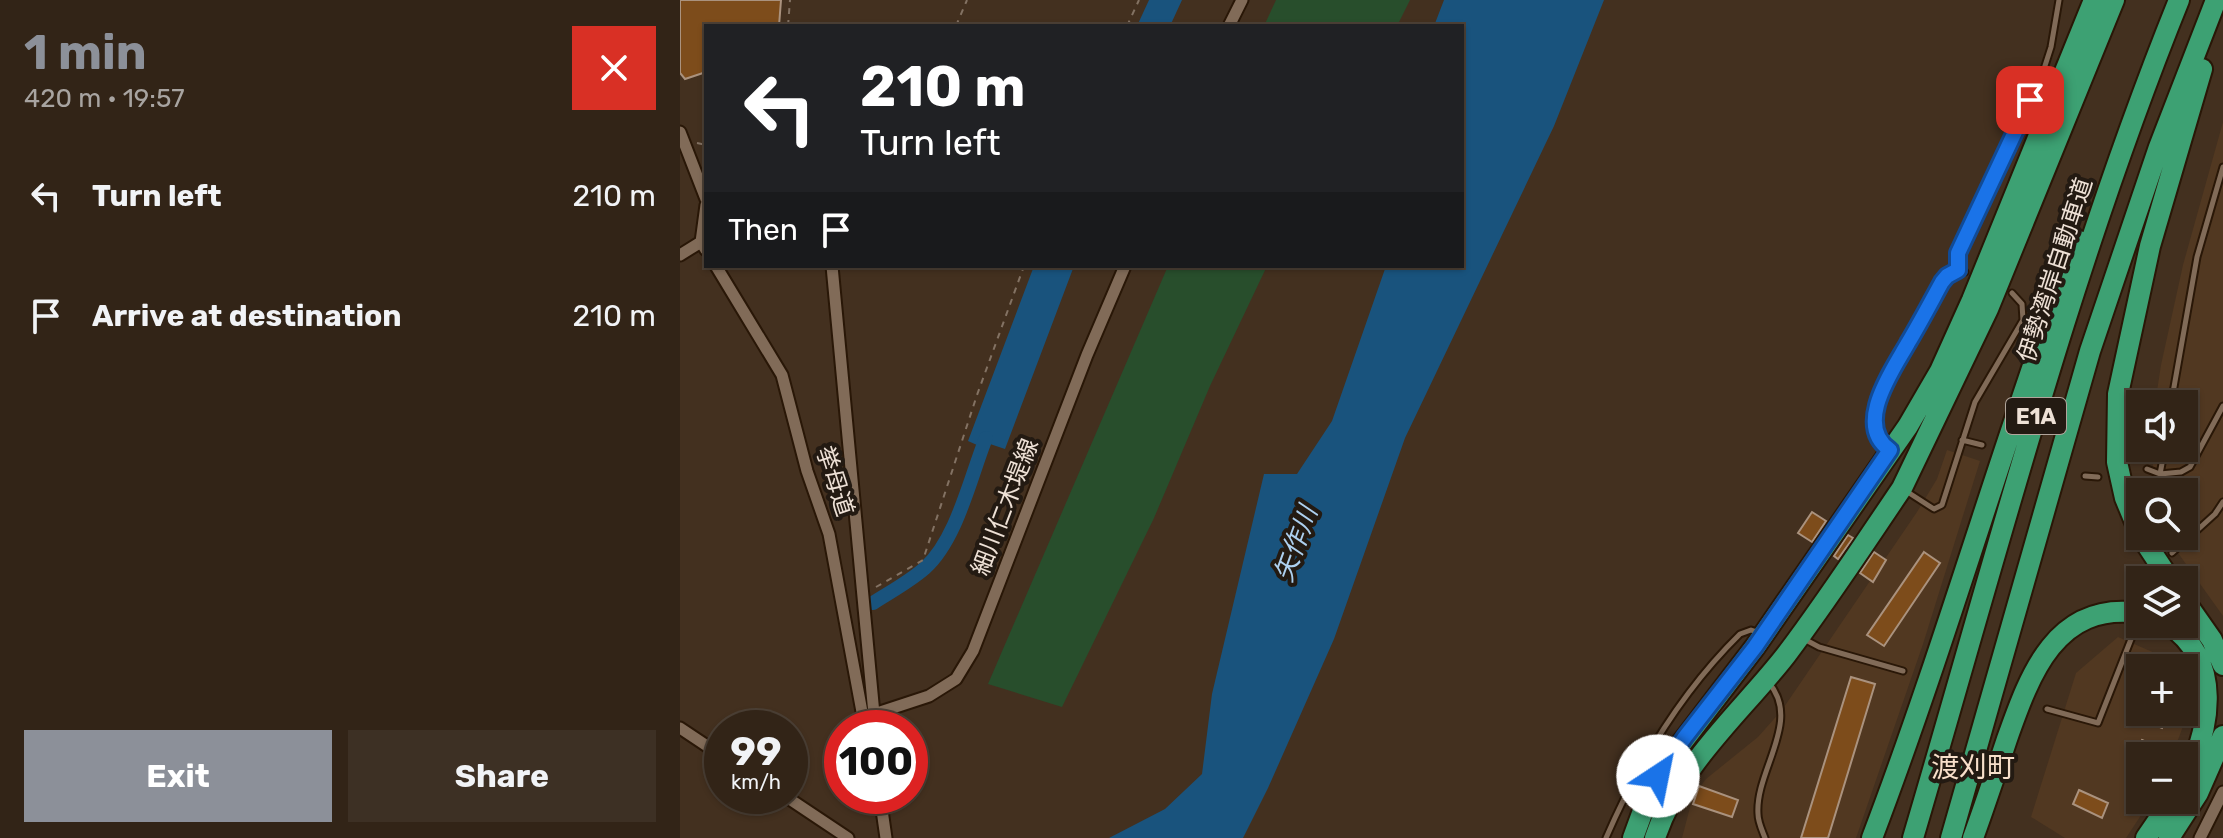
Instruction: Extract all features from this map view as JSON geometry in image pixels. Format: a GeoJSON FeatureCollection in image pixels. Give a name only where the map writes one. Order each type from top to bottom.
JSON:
{"type":"FeatureCollection","features":[{"type":"Feature","properties":{"kind":"highway"},"geometry":{"type":"LineString","coordinates":[[1634,837],[1648,797],[1664,766],[1764,634],[1923,401],[1957,335],[2094,0]]}},
{"type":"Feature","properties":{"kind":"highway"},"geometry":{"type":"LineString","coordinates":[[1655,838],[1667,807],[1686,775],[1800,636],[1902,488],[1983,321],[2114,0]]}},
{"type":"Feature","properties":{"kind":"highway","name":"伊勢湾岸自動車道"},"geometry":{"type":"LineString","coordinates":[[1913,838],[2061,333],[2126,137],[2179,0]]}},
{"type":"Feature","properties":{"kind":"highway","name":"E1A"},"geometry":{"type":"LineString","coordinates":[[1951,838],[2090,351],[2159,147],[2216,0]]}},
{"type":"Feature","properties":{"kind":"highway"},"geometry":{"type":"LineString","coordinates":[[2126,500],[2117,462],[2118,394],[2154,232],[2223,0]]}},
{"type":"Feature","properties":{"kind":"highway"},"geometry":{"type":"LineString","coordinates":[[1872,838],[2050,314],[2120,135],[2168,28]]}},
{"type":"Feature","properties":{"kind":"highway"},"geometry":{"type":"LineString","coordinates":[[1973,838],[2016,714],[2045,653],[2080,621],[2113,611],[2126,616]]}},
{"type":"Feature","properties":{"kind":"highway"},"geometry":{"type":"LineString","coordinates":[[2198,620],[2212,640],[2223,665]]}},
{"type":"Feature","properties":{"kind":"highway"},"geometry":{"type":"LineString","coordinates":[[2185,638],[2194,651],[2209,695],[2205,731],[2198,747]]}},
{"type":"Feature","properties":{"kind":"highway"},"geometry":{"type":"LineString","coordinates":[[2169,838],[2198,793],[2223,736]]}},
{"type":"Feature","properties":{"kind":"highway"},"geometry":{"type":"LineString","coordinates":[[1665,838],[1686,775]]}},
{"type":"Feature","properties":{"kind":"highway"},"geometry":{"type":"LineString","coordinates":[[2146,838],[2162,814]]}},
{"type":"Feature","properties":{"kind":"street"},"geometry":{"type":"LineString","coordinates":[[1230,24],[1242,0]]}},
{"type":"Feature","properties":{"kind":"street"},"geometry":{"type":"LineString","coordinates":[[680,132],[704,197]]}},
{"type":"Feature","properties":{"kind":"street"},"geometry":{"type":"LineString","coordinates":[[680,255],[704,246]]}},
{"type":"Feature","properties":{"kind":"street","name":"挙母道"},"geometry":{"type":"LineString","coordinates":[[717,268],[782,375],[807,471],[829,534],[865,710]]}},
{"type":"Feature","properties":{"kind":"street"},"geometry":{"type":"LineString","coordinates":[[832,268],[864,593],[867,710]]}},
{"type":"Feature","properties":{"kind":"street","name":"細川仁木堤線"},"geometry":{"type":"LineString","coordinates":[[893,710],[929,696],[956,679],[973,651],[1087,355],[1124,268]]}},
{"type":"Feature","properties":{"kind":"street"},"geometry":{"type":"LineString","coordinates":[[680,728],[704,744]]}},
{"type":"Feature","properties":{"kind":"street"},"geometry":{"type":"LineString","coordinates":[[2200,838],[2223,792]]}},
{"type":"Feature","properties":{"kind":"street"},"geometry":{"type":"LineString","coordinates":[[808,811],[848,838]]}},
{"type":"Feature","properties":{"kind":"street"},"geometry":{"type":"LineString","coordinates":[[883,814],[886,838]]}},
{"type":"Feature","properties":{"kind":"lane"},"geometry":{"type":"LineString","coordinates":[[1890,450],[1876,435],[1879,396],[1942,282],[1947,276],[1962,271],[1958,253],[2043,72],[2054,37],[2059,0]]}},
{"type":"Feature","properties":{"kind":"lane"},"geometry":{"type":"LineString","coordinates":[[2173,390],[2197,257],[2223,167]]}},
{"type":"Feature","properties":{"kind":"lane"},"geometry":{"type":"LineString","coordinates":[[1902,488],[1929,507],[1938,508],[1944,501],[1975,402],[2023,320],[2022,304],[2012,293]]}},
{"type":"Feature","properties":{"kind":"lane"},"geometry":{"type":"LineString","coordinates":[[2147,469],[2160,474],[2181,472],[2190,467],[2223,406]]}},
{"type":"Feature","properties":{"kind":"lane"},"geometry":{"type":"LineString","coordinates":[[1962,440],[1982,445]]}},
{"type":"Feature","properties":{"kind":"lane"},"geometry":{"type":"LineString","coordinates":[[2160,474],[2162,462]]}},
{"type":"Feature","properties":{"kind":"lane"},"geometry":{"type":"LineString","coordinates":[[2085,476],[2098,477]]}},
{"type":"Feature","properties":{"kind":"lane"},"geometry":{"type":"LineString","coordinates":[[2172,553],[2215,514],[2223,502]]}},
{"type":"Feature","properties":{"kind":"lane"},"geometry":{"type":"LineString","coordinates":[[1606,838],[1641,766],[1666,725],[1740,634],[1751,630],[1764,634]]}},
{"type":"Feature","properties":{"kind":"lane"},"geometry":{"type":"LineString","coordinates":[[1800,636],[1819,647],[1903,671]]}},
{"type":"Feature","properties":{"kind":"lane"},"geometry":{"type":"LineString","coordinates":[[2047,709],[2098,723],[2131,638]]}},
{"type":"Feature","properties":{"kind":"lane"},"geometry":{"type":"LineString","coordinates":[[1765,838],[1758,814],[1759,799],[1782,715],[1779,697],[1766,679]]}},
{"type":"Feature","properties":{"kind":"path"},"geometry":{"type":"LineString","coordinates":[[788,24],[790,0]]}},
{"type":"Feature","properties":{"kind":"path"},"geometry":{"type":"LineString","coordinates":[[957,24],[967,0]]}},
{"type":"Feature","properties":{"kind":"path"},"geometry":{"type":"LineString","coordinates":[[1128,24],[1139,0]]}},
{"type":"Feature","properties":{"kind":"path"},"geometry":{"type":"LineString","coordinates":[[864,593],[923,560],[977,395],[1023,268]]}},
{"type":"Feature","properties":{"kind":"shaded area"},"geometry":{"type":"Polygon","coordinates":[[[2223,122],[2223,616],[2198,581],[2198,566],[2187,566],[2176,550],[2198,550],[2198,478],[2153,478],[2153,462],[2198,462],[2198,390],[2157,390],[2183,265],[2223,122]]]}},
{"type":"Feature","properties":{"kind":"shaded area"},"geometry":{"type":"Polygon","coordinates":[[[1947,450],[1980,461],[1923,644],[1856,838],[1682,838],[1693,796],[1706,779],[1758,737],[1782,710],[1917,512],[1937,479],[1947,450]]]}},
{"type":"Feature","properties":{"kind":"shaded area"},"geometry":{"type":"Polygon","coordinates":[[[2118,637],[2157,654],[2126,654],[2126,726],[2182,726],[2177,742],[2126,742],[2126,814],[2142,814],[2126,838],[2065,838],[2031,817],[2076,673],[2118,637]]]}},
{"type":"Feature","properties":{"kind":"green space"},"geometry":{"type":"Polygon","coordinates":[[[1276,0],[1410,0],[1398,24],[1265,24],[1276,0]]]}},
{"type":"Feature","properties":{"kind":"green space"},"geometry":{"type":"Polygon","coordinates":[[[1167,268],[1266,268],[1210,386],[1154,518],[1062,707],[988,684],[1167,268]]]}},
{"type":"Feature","properties":{"kind":"water"},"geometry":{"type":"Polygon","coordinates":[[[1149,0],[1182,0],[1171,24],[1138,24],[1149,0]]]}},
{"type":"Feature","properties":{"kind":"water","name":"矢作川"},"geometry":{"type":"Polygon","coordinates":[[[1444,0],[1604,0],[1554,126],[1405,438],[1334,639],[1243,838],[1109,838],[1165,809],[1202,774],[1212,694],[1264,474],[1297,474],[1332,421],[1385,268],[1464,268],[1464,24],[1435,24],[1444,0]]]}},
{"type":"Feature","properties":{"kind":"water"},"geometry":{"type":"Polygon","coordinates":[[[1033,268],[1073,268],[1005,449],[990,444],[985,457],[974,453],[977,445],[968,441],[1033,268]]]}},
{"type":"Feature","properties":{"kind":"building"},"geometry":{"type":"Polygon","coordinates":[[[680,0],[781,0],[779,24],[704,24],[704,73],[685,79],[680,73],[680,0]]]}},
{"type":"Feature","properties":{"kind":"building"},"geometry":{"type":"Polygon","coordinates":[[[1812,512],[1826,521],[1812,542],[1798,533],[1812,512]]]}},
{"type":"Feature","properties":{"kind":"building"},"geometry":{"type":"Polygon","coordinates":[[[1848,535],[1853,538],[1838,559],[1834,556],[1848,535]]]}},
{"type":"Feature","properties":{"kind":"building"},"geometry":{"type":"Polygon","coordinates":[[[1874,552],[1886,560],[1873,582],[1860,573],[1874,552]]]}},
{"type":"Feature","properties":{"kind":"building"},"geometry":{"type":"Polygon","coordinates":[[[1924,552],[1940,563],[1884,646],[1867,635],[1924,552]]]}},
{"type":"Feature","properties":{"kind":"building"},"geometry":{"type":"Polygon","coordinates":[[[1851,677],[1875,684],[1828,838],[1801,838],[1851,677]]]}},
{"type":"Feature","properties":{"kind":"building"},"geometry":{"type":"Polygon","coordinates":[[[1699,786],[1738,800],[1732,817],[1693,804],[1699,786]]]}},
{"type":"Feature","properties":{"kind":"building"},"geometry":{"type":"Polygon","coordinates":[[[2079,790],[2108,803],[2102,818],[2073,804],[2079,790]]]}},
{"type":"Feature","properties":{"kind":"waterway"},"geometry":{"type":"LineString","coordinates":[[873,603],[913,578],[936,556],[962,507],[986,438]]}},
{"type":"Feature","properties":{"kind":"district","name":"渡刈町"},"geometry":{"type":"Point","coordinates":[1973,767]}},
{"type":"Feature","properties":{"kind":"route"},"geometry":{"type":"LineString","coordinates":[[1658,776],[1755,647],[1890,450],[1876,435],[1882,388],[1942,282],[1958,270],[1958,253],[2030,100]]}}]}
